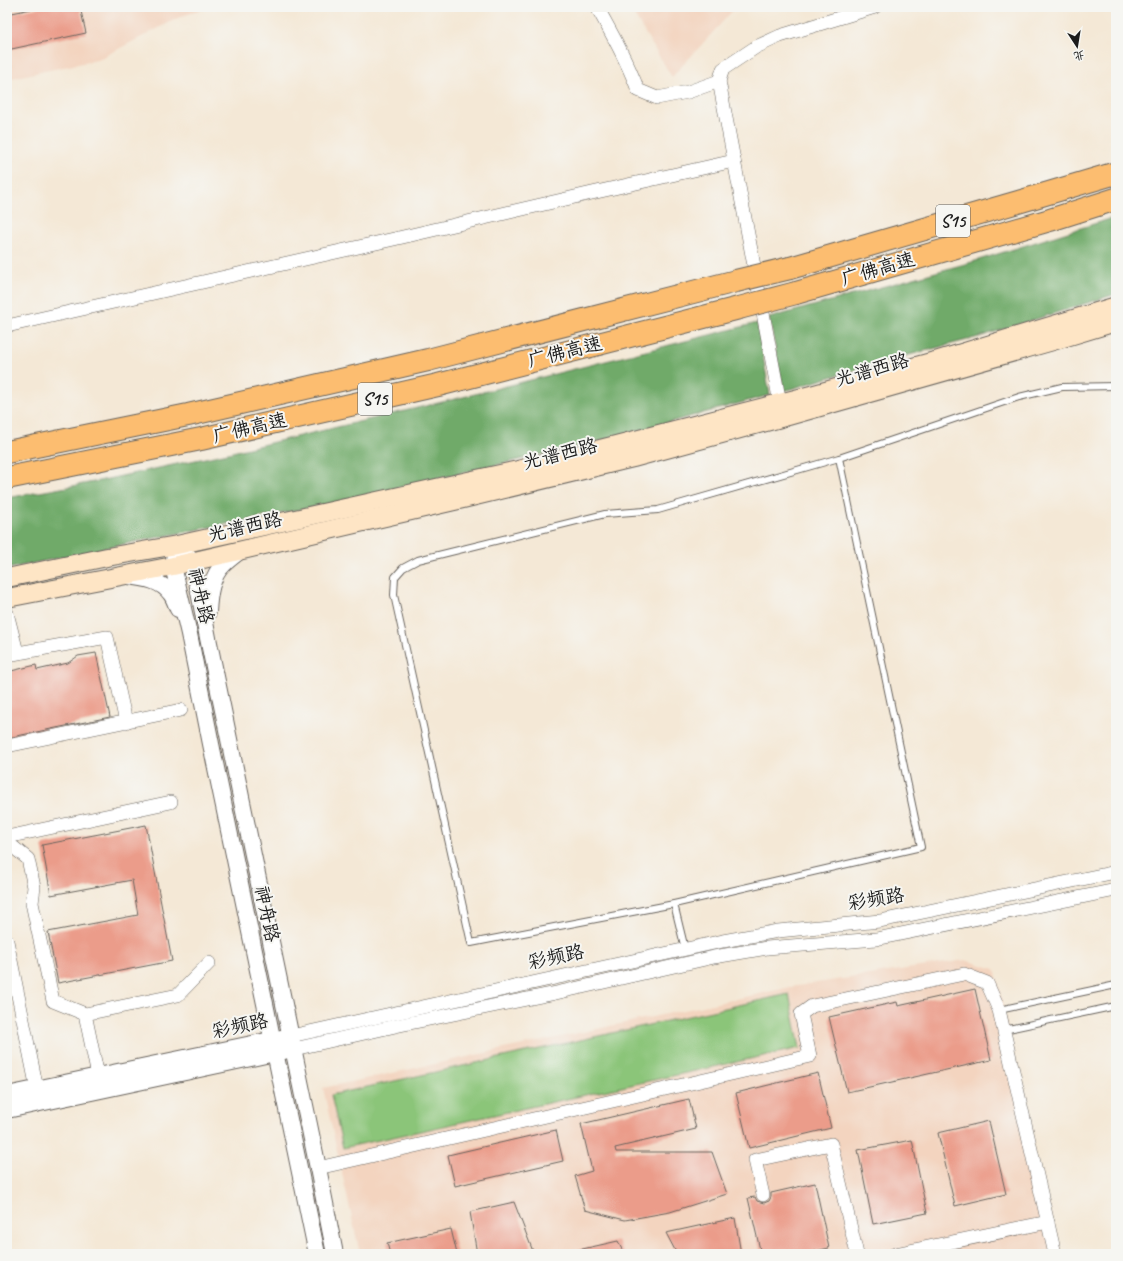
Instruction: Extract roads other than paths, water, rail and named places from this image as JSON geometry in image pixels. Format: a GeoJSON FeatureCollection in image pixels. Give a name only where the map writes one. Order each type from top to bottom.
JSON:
{"type":"FeatureCollection","features":[{"type":"Feature","properties":{"kind":"highway","name":"广佛高速"},"geometry":{"type":"LineString","coordinates":[[7,452],[188,415],[428,360],[790,268],[1116,173]]}},
{"type":"Feature","properties":{"kind":"highway","name":"广佛高速"},"geometry":{"type":"LineString","coordinates":[[7,478],[201,439],[430,387],[796,293],[1043,222],[1116,199]]}},
{"type":"Feature","properties":{"kind":"main road"},"geometry":{"type":"LineString","coordinates":[[7,578],[107,557],[177,545],[518,470],[780,403],[928,363],[1116,306]]}},
{"type":"Feature","properties":{"kind":"main road","name":"光谱西路"},"geometry":{"type":"LineString","coordinates":[[7,598],[173,566],[193,560],[633,458],[826,405],[1116,322]]}},
{"type":"Feature","properties":{"kind":"street"},"geometry":{"type":"LineString","coordinates":[[597,7],[617,43],[638,90],[657,98],[688,92],[719,81]]}},
{"type":"Feature","properties":{"kind":"street"},"geometry":{"type":"LineString","coordinates":[[780,403],[719,81],[723,69],[756,47],[780,36],[875,7]]}},
{"type":"Feature","properties":{"kind":"street"},"geometry":{"type":"LineString","coordinates":[[7,326],[734,161]]}},
{"type":"Feature","properties":{"kind":"street","name":"神舟路"},"geometry":{"type":"LineString","coordinates":[[177,545],[193,560],[335,1254]]}},
{"type":"Feature","properties":{"kind":"street","name":"神舟路"},"geometry":{"type":"LineString","coordinates":[[177,545],[173,566],[190,634],[212,751],[317,1254]]}},
{"type":"Feature","properties":{"kind":"street"},"geometry":{"type":"LineString","coordinates":[[208,638],[208,597],[211,586],[222,565],[241,550]]}},
{"type":"Feature","properties":{"kind":"street"},"geometry":{"type":"LineString","coordinates":[[125,575],[153,581],[164,586],[172,595],[190,634]]}},
{"type":"Feature","properties":{"kind":"street"},"geometry":{"type":"LineString","coordinates":[[7,613],[12,653],[107,636],[126,722]]}},
{"type":"Feature","properties":{"kind":"street"},"geometry":{"type":"LineString","coordinates":[[7,746],[181,710]]}},
{"type":"Feature","properties":{"kind":"street"},"geometry":{"type":"LineString","coordinates":[[7,837],[170,802]]}},
{"type":"Feature","properties":{"kind":"street"},"geometry":{"type":"LineString","coordinates":[[7,842],[28,859],[34,887],[32,902],[53,1001],[85,1014],[178,995],[209,963]]}},
{"type":"Feature","properties":{"kind":"street","name":"彩频路"},"geometry":{"type":"LineString","coordinates":[[7,1110],[685,949],[778,931],[880,922],[1116,872]]}},
{"type":"Feature","properties":{"kind":"street","name":"彩频路"},"geometry":{"type":"LineString","coordinates":[[292,1042],[400,1025],[556,993],[714,957],[767,948],[876,939],[1116,890]]}},
{"type":"Feature","properties":{"kind":"street"},"geometry":{"type":"LineString","coordinates":[[7,941],[37,1089]]}},
{"type":"Feature","properties":{"kind":"street"},"geometry":{"type":"LineString","coordinates":[[318,1168],[810,1056],[801,1014],[812,1006],[964,974],[987,983],[999,1010],[1055,1254]]}},
{"type":"Feature","properties":{"kind":"street"},"geometry":{"type":"LineString","coordinates":[[85,1014],[98,1076]]}},
{"type":"Feature","properties":{"kind":"street","name":"彩频路"},"geometry":{"type":"LineString","coordinates":[[7,1095],[98,1076],[273,1047]]}},
{"type":"Feature","properties":{"kind":"street"},"geometry":{"type":"LineString","coordinates":[[763,1195],[755,1160],[831,1144],[857,1254]]}},
{"type":"Feature","properties":{"kind":"street"},"geometry":{"type":"LineString","coordinates":[[895,1254],[1048,1222]]}},
{"type":"Feature","properties":{"kind":"lane"},"geometry":{"type":"LineString","coordinates":[[839,458],[922,847],[674,904],[471,943],[394,595],[395,577],[403,568],[418,560],[605,514],[658,510],[839,458],[1020,397],[1062,387],[1116,386]]}},
{"type":"Feature","properties":{"kind":"lane"},"geometry":{"type":"LineString","coordinates":[[674,904],[685,949]]}},
{"type":"Feature","properties":{"kind":"lane"},"geometry":{"type":"LineString","coordinates":[[999,1010],[1116,985]]}},
{"type":"Feature","properties":{"kind":"lane"},"geometry":{"type":"LineString","coordinates":[[1004,1030],[1116,1006]]}}]}
